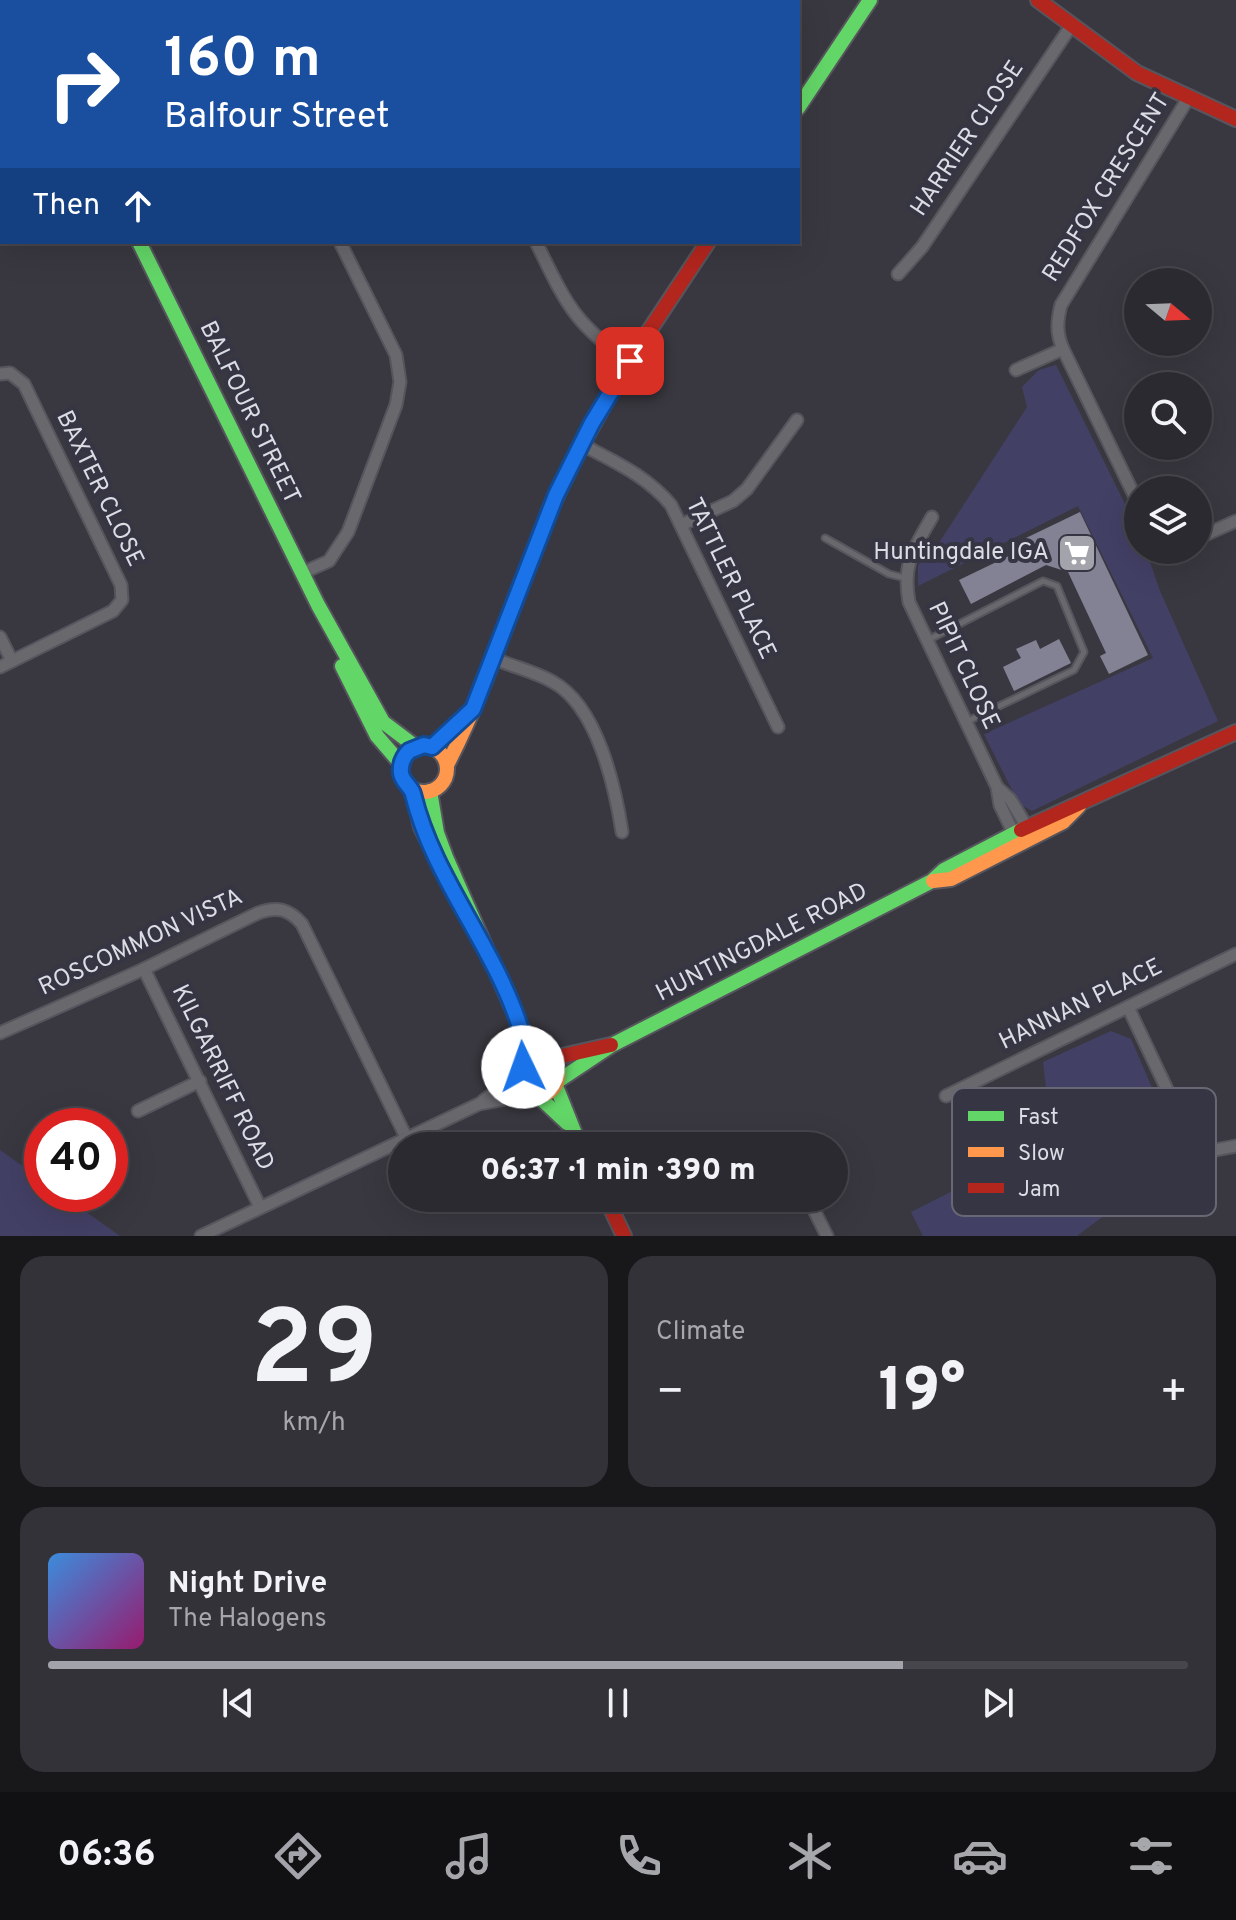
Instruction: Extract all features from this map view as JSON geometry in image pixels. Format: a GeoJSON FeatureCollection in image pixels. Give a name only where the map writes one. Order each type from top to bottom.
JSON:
{"type":"FeatureCollection","features":[{"type":"Feature","properties":{"kind":"street"},"geometry":{"type":"LineString","coordinates":[[800,105],[870,0]]}},
{"type":"Feature","properties":{"kind":"street"},"geometry":{"type":"LineString","coordinates":[[1038,0],[1137,73],[1236,119]]}},
{"type":"Feature","properties":{"kind":"street","name":"HARRIER CLOSE"},"geometry":{"type":"LineString","coordinates":[[898,274],[922,247],[1071,26]]}},
{"type":"Feature","properties":{"kind":"street","name":"REDFOX CRESCENT"},"geometry":{"type":"LineString","coordinates":[[1125,476],[1063,349],[1057,320],[1061,305],[1189,97]]}},
{"type":"Feature","properties":{"kind":"street","name":"BALFOUR STREET"},"geometry":{"type":"LineString","coordinates":[[140,244],[318,605],[383,722],[416,747]]}},
{"type":"Feature","properties":{"kind":"street"},"geometry":{"type":"LineString","coordinates":[[302,573],[329,561],[348,532],[396,405],[400,382],[396,355],[341,244]]}},
{"type":"Feature","properties":{"kind":"street"},"geometry":{"type":"LineString","coordinates":[[537,244],[562,296],[581,324],[592,336],[630,361]]}},
{"type":"Feature","properties":{"kind":"street"},"geometry":{"type":"LineString","coordinates":[[412,789],[430,791],[445,779],[447,765],[466,731],[495,659],[546,518],[581,444],[630,361],[707,244]]}},
{"type":"Feature","properties":{"kind":"street"},"geometry":{"type":"LineString","coordinates":[[1016,370],[1063,349]]}},
{"type":"Feature","properties":{"kind":"street","name":"BAXTER CLOSE"},"geometry":{"type":"LineString","coordinates":[[0,374],[10,373],[24,384],[121,585],[122,600],[113,611],[0,667]]}},
{"type":"Feature","properties":{"kind":"street"},"geometry":{"type":"LineString","coordinates":[[681,525],[733,501],[747,489],[797,420]]}},
{"type":"Feature","properties":{"kind":"street","name":"TATTLER PLACE"},"geometry":{"type":"LineString","coordinates":[[581,444],[637,472],[658,489],[681,525],[778,727]]}},
{"type":"Feature","properties":{"kind":"street","name":"PIPIT CLOSE"},"geometry":{"type":"LineString","coordinates":[[932,517],[907,561],[905,578],[909,602],[997,787],[1000,805],[1023,836]]}},
{"type":"Feature","properties":{"kind":"street"},"geometry":{"type":"LineString","coordinates":[[1212,532],[1236,521]]}},
{"type":"Feature","properties":{"kind":"street","name":"BALFOUR STREET"},"geometry":{"type":"LineString","coordinates":[[318,605],[334,648],[377,736],[401,764],[402,778],[412,789],[426,837],[457,901],[482,940]]}},
{"type":"Feature","properties":{"kind":"street"},"geometry":{"type":"LineString","coordinates":[[0,637],[12,661]]}},
{"type":"Feature","properties":{"kind":"street"},"geometry":{"type":"LineString","coordinates":[[495,659],[553,681],[572,695],[586,716],[615,785],[622,832]]}},
{"type":"Feature","properties":{"kind":"street"},"geometry":{"type":"LineString","coordinates":[[432,747],[473,709]]}},
{"type":"Feature","properties":{"kind":"street","name":"HUNTINGDALE ROAD"},"geometry":{"type":"LineString","coordinates":[[557,1084],[612,1045],[932,881],[944,870],[1023,836],[1057,811],[1080,805],[1236,732]]}},
{"type":"Feature","properties":{"kind":"street"},"geometry":{"type":"LineString","coordinates":[[401,764],[409,751],[416,747],[432,747],[442,754],[447,765]]}},
{"type":"Feature","properties":{"kind":"street","name":"BALFOUR STREET"},"geometry":{"type":"LineString","coordinates":[[430,791],[437,833],[482,940],[521,1028],[547,1059]]}},
{"type":"Feature","properties":{"kind":"street","name":"ROSCOMMON VISTA"},"geometry":{"type":"LineString","coordinates":[[0,1033],[272,908],[295,915],[302,924],[404,1132]]}},
{"type":"Feature","properties":{"kind":"street","name":"HANNAN PLACE"},"geometry":{"type":"LineString","coordinates":[[962,1088],[1236,954]]}},
{"type":"Feature","properties":{"kind":"street","name":"KILGARRIFF ROAD"},"geometry":{"type":"LineString","coordinates":[[144,969],[260,1207]]}},
{"type":"Feature","properties":{"kind":"street"},"geometry":{"type":"LineString","coordinates":[[1128,1007],[1166,1088]]}},
{"type":"Feature","properties":{"kind":"street","name":"BALFOUR STREET"},"geometry":{"type":"LineString","coordinates":[[521,1028],[522,1070]]}},
{"type":"Feature","properties":{"kind":"street","name":"HUNTINGDALE ROAD"},"geometry":{"type":"LineString","coordinates":[[547,1059],[612,1045]]}},
{"type":"Feature","properties":{"kind":"street"},"geometry":{"type":"LineString","coordinates":[[417,1132],[479,1104],[522,1070],[532,1058],[547,1059],[558,1071],[557,1084],[573,1132]]}},
{"type":"Feature","properties":{"kind":"street"},"geometry":{"type":"LineString","coordinates":[[522,1070],[522,1085],[570,1126]]}},
{"type":"Feature","properties":{"kind":"street"},"geometry":{"type":"LineString","coordinates":[[138,1111],[200,1081]]}},
{"type":"Feature","properties":{"kind":"street"},"geometry":{"type":"LineString","coordinates":[[479,1104],[548,1093],[557,1084]]}},
{"type":"Feature","properties":{"kind":"street","name":"HANNAN PLACE"},"geometry":{"type":"LineString","coordinates":[[946,1096],[952,1093]]}},
{"type":"Feature","properties":{"kind":"street"},"geometry":{"type":"LineString","coordinates":[[201,1236],[388,1146]]}},
{"type":"Feature","properties":{"kind":"street"},"geometry":{"type":"LineString","coordinates":[[1216,1150],[1236,1146]]}},
{"type":"Feature","properties":{"kind":"street"},"geometry":{"type":"LineString","coordinates":[[613,1212],[624,1236]]}},
{"type":"Feature","properties":{"kind":"street"},"geometry":{"type":"LineString","coordinates":[[815,1212],[827,1236]]}},
{"type":"Feature","properties":{"kind":"lane"},"geometry":{"type":"LineString","coordinates":[[825,538],[889,574],[905,578]]}},
{"type":"Feature","properties":{"kind":"lane"},"geometry":{"type":"LineString","coordinates":[[927,641],[1043,581],[1057,586],[1084,652],[1079,664],[1074,670],[965,723]]}},
{"type":"Feature","properties":{"kind":"shaded area"},"geometry":{"type":"Polygon","coordinates":[[[1056,365],[1124,502],[1124,564],[1151,564],[1218,721],[1032,811],[1019,804],[984,734],[1153,658],[1078,506],[918,586],[918,565],[935,549],[1027,407],[1022,387],[1039,370],[1056,365]]]}},
{"type":"Feature","properties":{"kind":"shaded area"},"geometry":{"type":"Polygon","coordinates":[[[1111,1031],[1131,1039],[1152,1088],[1046,1088],[1043,1062],[1111,1031]]]}},
{"type":"Feature","properties":{"kind":"shaded area"},"geometry":{"type":"Polygon","coordinates":[[[0,1150],[24,1167],[24,1212],[86,1212],[120,1236],[0,1236],[0,1150]]]}},
{"type":"Feature","properties":{"kind":"shaded area"},"geometry":{"type":"Polygon","coordinates":[[[952,1191],[952,1216],[1104,1216],[1077,1236],[923,1236],[911,1212],[952,1191]]]}},
{"type":"Feature","properties":{"kind":"building"},"geometry":{"type":"Polygon","coordinates":[[[1080,512],[1148,655],[1109,674],[1100,656],[1106,653],[1068,572],[1046,565],[971,604],[959,580],[1013,554],[1009,546],[1080,512]]]}},
{"type":"Feature","properties":{"kind":"building"},"geometry":{"type":"Polygon","coordinates":[[[1059,639],[1071,663],[1014,691],[1003,667],[1021,658],[1016,649],[1036,640],[1040,649],[1059,639]]]}},
{"type":"Feature","properties":{"kind":"traffic: fast"},"geometry":{"type":"LineString","coordinates":[[800,105],[870,0]]}},
{"type":"Feature","properties":{"kind":"traffic: fast"},"geometry":{"type":"LineString","coordinates":[[140,244],[318,605],[383,722],[416,747]]}},
{"type":"Feature","properties":{"kind":"traffic: fast"},"geometry":{"type":"LineString","coordinates":[[342,666],[377,736],[401,764]]}},
{"type":"Feature","properties":{"kind":"traffic: fast"},"geometry":{"type":"LineString","coordinates":[[432,747],[470,712]]}},
{"type":"Feature","properties":{"kind":"traffic: fast"},"geometry":{"type":"LineString","coordinates":[[430,791],[437,833],[446,857],[521,1028],[523,1067]]}},
{"type":"Feature","properties":{"kind":"traffic: fast"},"geometry":{"type":"LineString","coordinates":[[558,1081],[612,1045],[932,881],[944,870],[1021,830]]}},
{"type":"Feature","properties":{"kind":"traffic: fast"},"geometry":{"type":"LineString","coordinates":[[556,1086],[574,1132]]}},
{"type":"Feature","properties":{"kind":"traffic: fast"},"geometry":{"type":"LineString","coordinates":[[537,1095],[567,1123]]}},
{"type":"Feature","properties":{"kind":"traffic: slow"},"geometry":{"type":"LineString","coordinates":[[447,765],[486,679],[551,507],[587,436],[641,343]]}},
{"type":"Feature","properties":{"kind":"traffic: slow"},"geometry":{"type":"LineString","coordinates":[[424,746],[433,747],[440,753],[446,760],[447,769],[446,778],[440,785],[433,791],[424,792],[415,791],[408,785],[402,778],[401,769],[402,760],[408,753],[415,747],[424,746]]}},
{"type":"Feature","properties":{"kind":"traffic: slow"},"geometry":{"type":"LineString","coordinates":[[933,881],[951,879],[1063,822],[1079,806]]}},
{"type":"Feature","properties":{"kind":"traffic: slow"},"geometry":{"type":"LineString","coordinates":[[539,1057],[553,1062],[558,1076],[553,1090],[539,1095],[525,1090],[520,1076],[525,1062],[539,1057]]}},
{"type":"Feature","properties":{"kind":"traffic: jam"},"geometry":{"type":"LineString","coordinates":[[1038,0],[1137,73],[1236,119]]}},
{"type":"Feature","properties":{"kind":"traffic: jam"},"geometry":{"type":"LineString","coordinates":[[641,343],[707,244]]}},
{"type":"Feature","properties":{"kind":"traffic: jam"},"geometry":{"type":"LineString","coordinates":[[1021,830],[1236,732]]}},
{"type":"Feature","properties":{"kind":"traffic: jam"},"geometry":{"type":"LineString","coordinates":[[412,789],[421,827],[444,874]]}},
{"type":"Feature","properties":{"kind":"traffic: jam"},"geometry":{"type":"LineString","coordinates":[[521,1028],[546,1058]]}},
{"type":"Feature","properties":{"kind":"traffic: jam"},"geometry":{"type":"LineString","coordinates":[[549,1059],[611,1045]]}},
{"type":"Feature","properties":{"kind":"traffic: jam"},"geometry":{"type":"LineString","coordinates":[[613,1212],[624,1236]]}},
{"type":"Feature","properties":{"kind":"place","name":"Huntingdale IGA"},"geometry":{"type":"Point","coordinates":[1077,553]}},
{"type":"Feature","properties":{"kind":"route"},"geometry":{"type":"LineString","coordinates":[[523,1067],[521,1028],[512,1004],[482,940],[457,901],[421,827],[412,789],[402,778],[401,764],[409,751],[424,745],[432,747],[473,709],[495,659],[556,495],[592,423],[630,361]]}}]}
